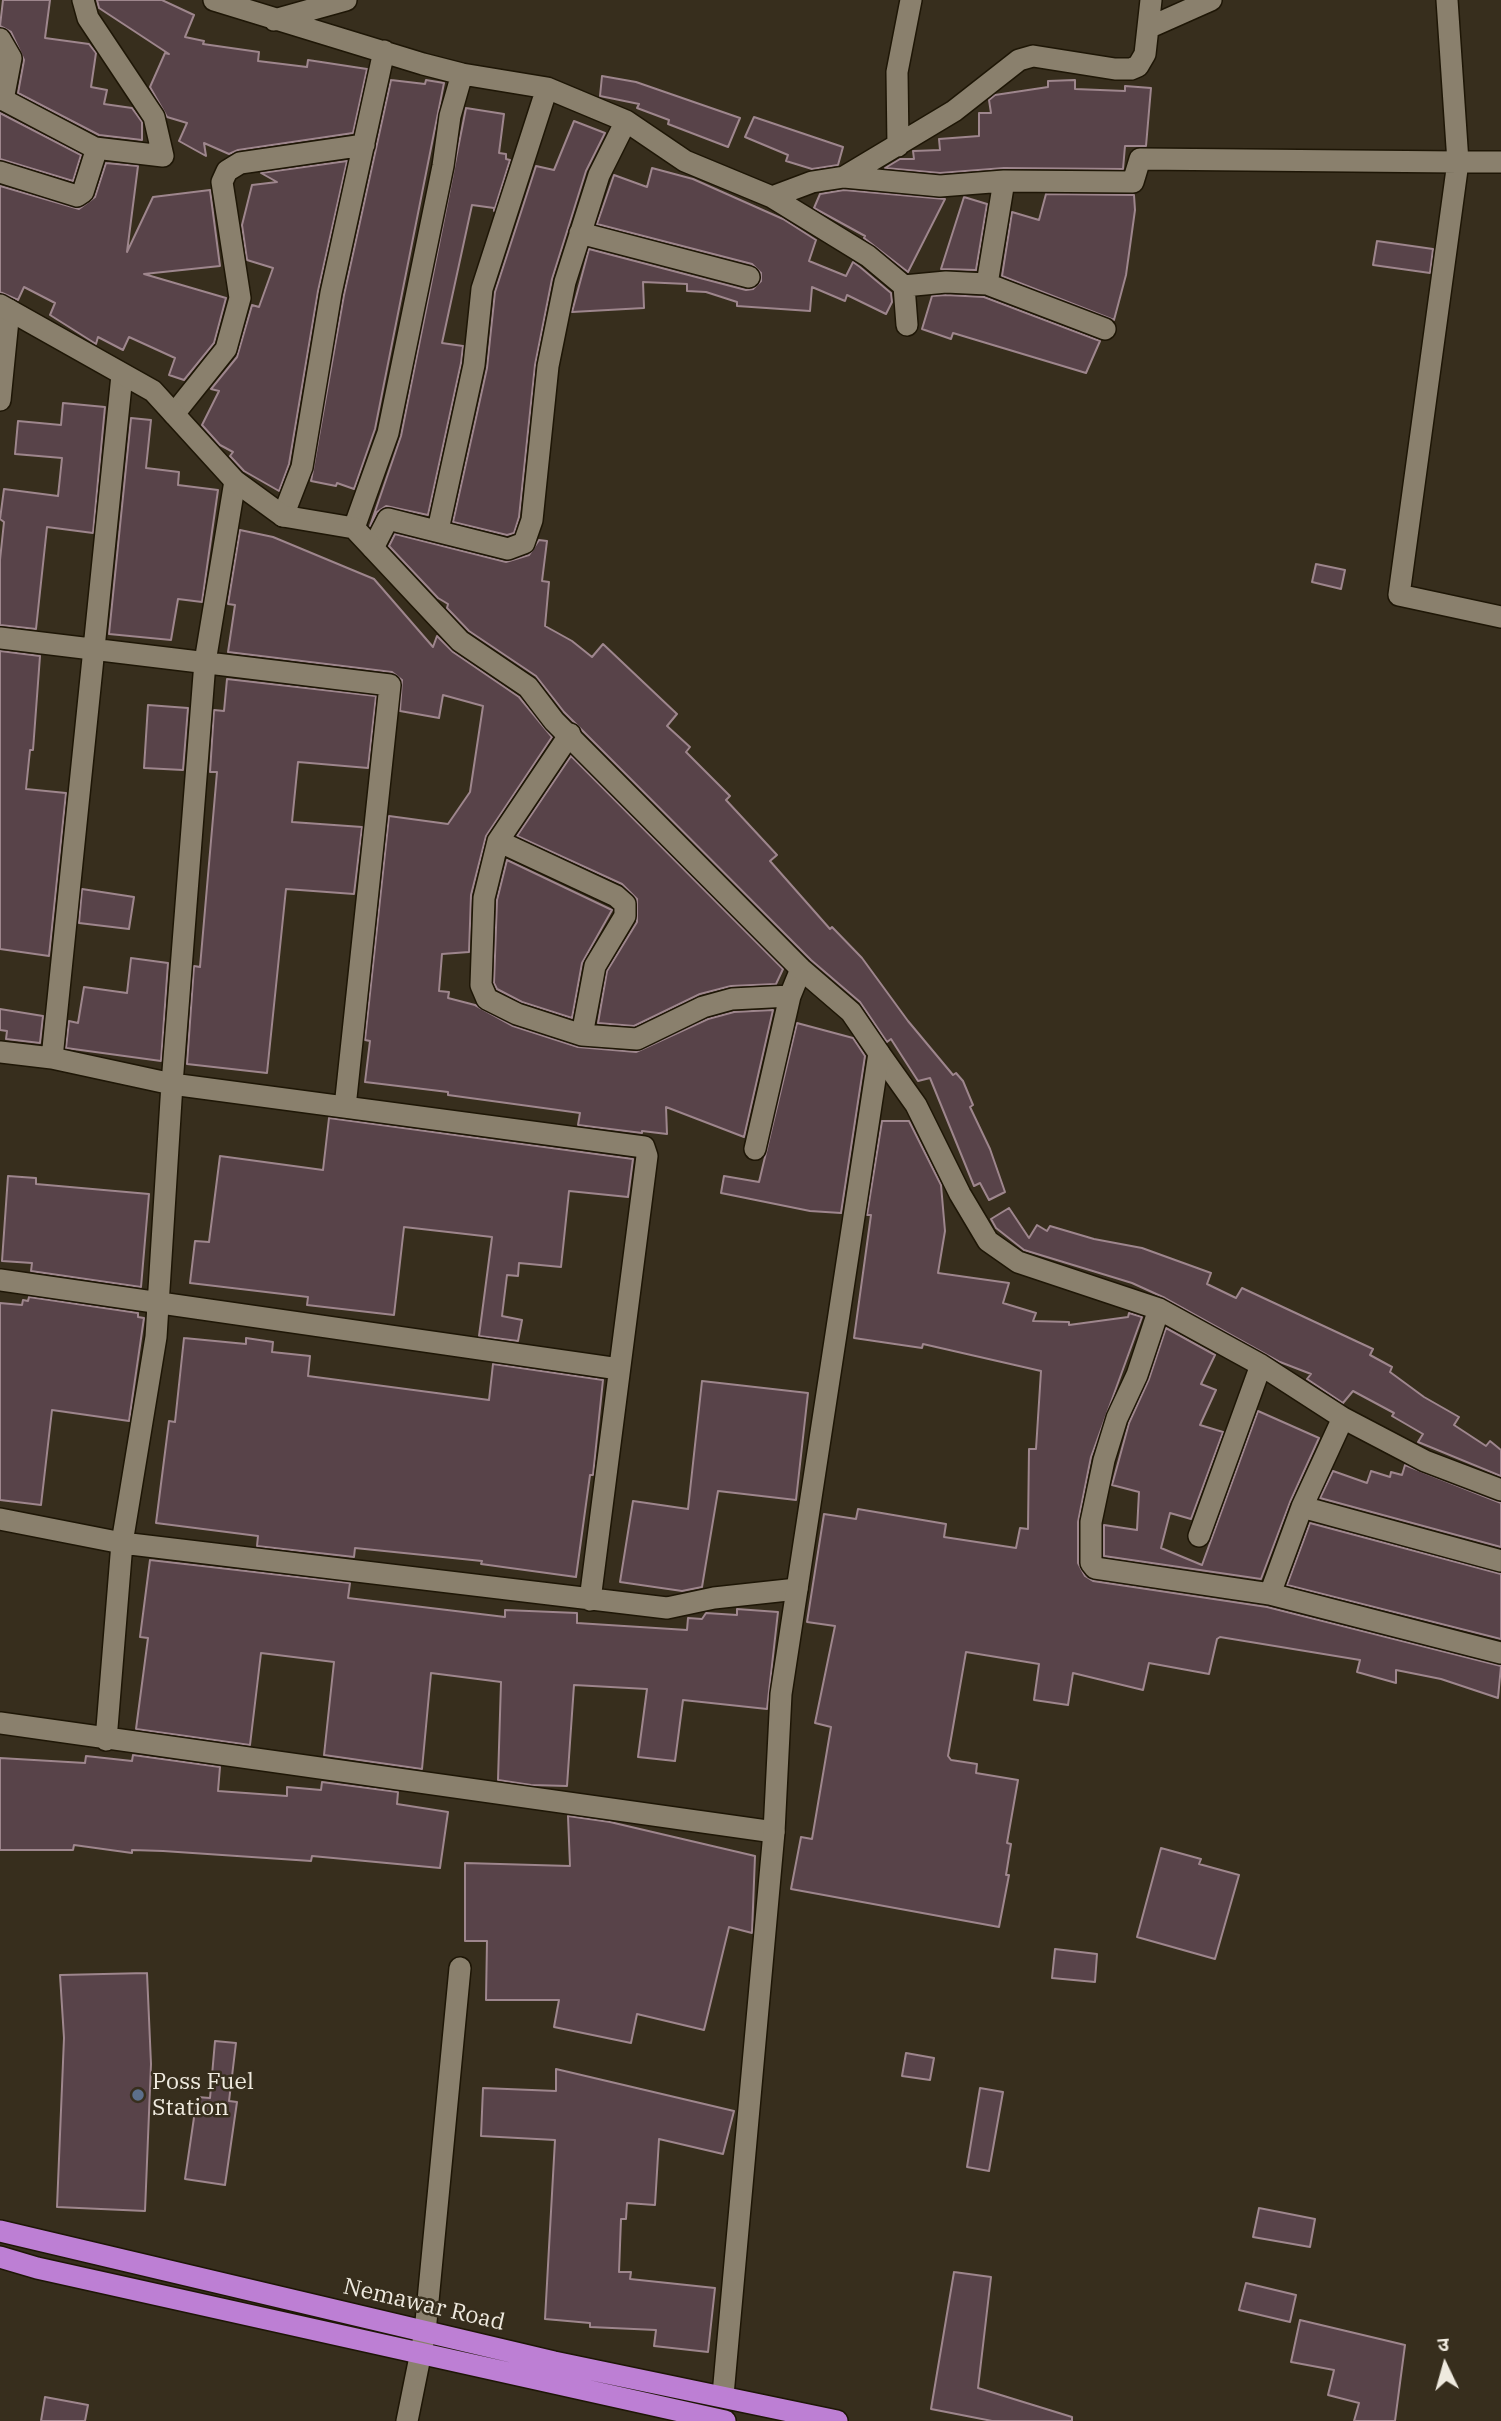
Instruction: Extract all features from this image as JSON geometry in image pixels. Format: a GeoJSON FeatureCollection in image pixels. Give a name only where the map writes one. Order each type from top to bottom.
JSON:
{"type":"FeatureCollection","features":[{"type":"Feature","properties":{"kind":"highway","name":"Nemawar Road"},"geometry":{"type":"LineString","coordinates":[[0,2231],[554,2362],[723,2395],[837,2421]]}},
{"type":"Feature","properties":{"kind":"highway","name":"Nemawar Road"},"geometry":{"type":"LineString","coordinates":[[0,2257],[37,2268],[420,2353],[680,2416],[724,2421]]}},
{"type":"Feature","properties":{"kind":"street"},"geometry":{"type":"LineString","coordinates":[[0,39],[11,58],[2,99],[97,148],[163,156],[154,117],[88,18],[83,0]]}},
{"type":"Feature","properties":{"kind":"street"},"geometry":{"type":"LineString","coordinates":[[214,0],[272,20],[462,74],[547,88],[626,121],[685,161],[772,197],[868,256],[904,286],[946,282],[987,284],[1105,329]]}},
{"type":"Feature","properties":{"kind":"street"},"geometry":{"type":"LineString","coordinates":[[272,20],[346,0]]}},
{"type":"Feature","properties":{"kind":"street"},"geometry":{"type":"LineString","coordinates":[[898,146],[897,72],[911,0]]}},
{"type":"Feature","properties":{"kind":"street"},"geometry":{"type":"LineString","coordinates":[[844,177],[954,111],[1019,60],[1033,57],[1131,69],[1139,66],[1145,54],[1151,0]]}},
{"type":"Feature","properties":{"kind":"street"},"geometry":{"type":"LineString","coordinates":[[1148,29],[1211,0]]}},
{"type":"Feature","properties":{"kind":"street"},"geometry":{"type":"LineString","coordinates":[[1447,0],[1458,162],[1399,595],[1501,617]]}},
{"type":"Feature","properties":{"kind":"street"},"geometry":{"type":"LineString","coordinates":[[283,516],[302,467],[331,293],[384,51]]}},
{"type":"Feature","properties":{"kind":"street"},"geometry":{"type":"LineString","coordinates":[[354,528],[388,432],[443,166],[450,117],[462,74]]}},
{"type":"Feature","properties":{"kind":"street"},"geometry":{"type":"LineString","coordinates":[[438,530],[474,365],[482,289],[547,88]]}},
{"type":"Feature","properties":{"kind":"street"},"geometry":{"type":"LineString","coordinates":[[373,548],[388,519],[508,549],[524,543],[532,520],[548,366],[565,282],[599,175],[626,121]]}},
{"type":"Feature","properties":{"kind":"street"},"geometry":{"type":"LineString","coordinates":[[174,414],[226,349],[240,298],[222,182],[227,171],[240,163],[364,145]]}},
{"type":"Feature","properties":{"kind":"street"},"geometry":{"type":"LineString","coordinates":[[0,172],[77,196],[83,192],[97,148]]}},
{"type":"Feature","properties":{"kind":"street"},"geometry":{"type":"LineString","coordinates":[[772,197],[812,182],[844,177],[940,186],[1004,181],[1133,181],[1140,159],[1501,162]]}},
{"type":"Feature","properties":{"kind":"street"},"geometry":{"type":"LineString","coordinates":[[987,284],[1004,181]]}},
{"type":"Feature","properties":{"kind":"street"},"geometry":{"type":"LineString","coordinates":[[580,233],[748,276]]}},
{"type":"Feature","properties":{"kind":"street"},"geometry":{"type":"LineString","coordinates":[[904,286],[907,324]]}},
{"type":"Feature","properties":{"kind":"street"},"geometry":{"type":"LineString","coordinates":[[0,400],[5,307],[153,391],[235,481],[283,516],[354,528],[460,641],[528,687],[554,721],[570,734],[801,969],[851,1013],[916,1105],[960,1194],[988,1241],[1018,1262],[1159,1309],[1261,1365],[1343,1418],[1425,1461],[1501,1490]]}},
{"type":"Feature","properties":{"kind":"street"},"geometry":{"type":"LineString","coordinates":[[52,1058],[122,375]]}},
{"type":"Feature","properties":{"kind":"street"},"geometry":{"type":"LineString","coordinates":[[106,1740],[122,1543],[156,1336],[156,1300],[205,662],[235,481]]}},
{"type":"Feature","properties":{"kind":"street"},"geometry":{"type":"LineString","coordinates":[[0,638],[390,685],[345,1107]]}},
{"type":"Feature","properties":{"kind":"street"},"geometry":{"type":"LineString","coordinates":[[570,734],[498,841],[484,898],[483,993],[491,1003],[582,1035],[637,1039],[703,1007],[732,999],[790,996]]}},
{"type":"Feature","properties":{"kind":"street"},"geometry":{"type":"LineString","coordinates":[[498,841],[616,897],[625,904],[625,916],[596,966],[582,1035]]}},
{"type":"Feature","properties":{"kind":"street"},"geometry":{"type":"LineString","coordinates":[[755,1149],[790,996],[801,969]]}},
{"type":"Feature","properties":{"kind":"street"},"geometry":{"type":"LineString","coordinates":[[0,1052],[52,1058],[172,1084],[634,1143],[644,1147],[646,1156],[590,1600]]}},
{"type":"Feature","properties":{"kind":"street"},"geometry":{"type":"LineString","coordinates":[[723,2395],[774,1832],[781,1694],[879,1053]]}},
{"type":"Feature","properties":{"kind":"street"},"geometry":{"type":"LineString","coordinates":[[0,1280],[156,1300],[619,1369]]}},
{"type":"Feature","properties":{"kind":"street"},"geometry":{"type":"LineString","coordinates":[[1159,1309],[1137,1375],[1117,1418],[1104,1461],[1091,1522],[1091,1563],[1095,1568],[1270,1594],[1501,1653]]}},
{"type":"Feature","properties":{"kind":"street"},"geometry":{"type":"LineString","coordinates":[[1199,1536],[1261,1365]]}},
{"type":"Feature","properties":{"kind":"street"},"geometry":{"type":"LineString","coordinates":[[1270,1594],[1302,1507],[1343,1418]]}},
{"type":"Feature","properties":{"kind":"street"},"geometry":{"type":"LineString","coordinates":[[1302,1507],[1501,1561]]}},
{"type":"Feature","properties":{"kind":"street"},"geometry":{"type":"LineString","coordinates":[[0,1519],[122,1543],[667,1608],[714,1598],[797,1589]]}},
{"type":"Feature","properties":{"kind":"street"},"geometry":{"type":"LineString","coordinates":[[0,1723],[774,1832]]}},
{"type":"Feature","properties":{"kind":"street"},"geometry":{"type":"LineString","coordinates":[[407,2421],[425,2332],[460,1968]]}},
{"type":"Feature","properties":{"kind":"building"},"geometry":{"type":"Polygon","coordinates":[[[3,0],[50,0],[45,38],[89,44],[96,53],[91,87],[107,90],[104,104],[132,108],[142,122],[142,140],[99,135],[18,93],[24,60],[11,32],[0,26],[3,0]]]}},
{"type":"Feature","properties":{"kind":"building"},"geometry":{"type":"Polygon","coordinates":[[[97,0],[162,0],[194,15],[185,37],[204,41],[203,44],[259,52],[258,61],[307,67],[308,60],[367,69],[353,133],[238,150],[229,154],[204,143],[206,156],[179,141],[187,123],[167,117],[150,87],[165,53],[169,54],[99,8],[97,0]]]}},
{"type":"Feature","properties":{"kind":"building"},"geometry":{"type":"Polygon","coordinates":[[[602,76],[636,82],[740,118],[728,147],[668,124],[669,120],[637,108],[639,104],[600,96],[602,76]]]}},
{"type":"Feature","properties":{"kind":"building"},"geometry":{"type":"Polygon","coordinates":[[[391,80],[444,83],[375,429],[354,489],[337,483],[336,486],[311,481],[344,295],[391,80]]]}},
{"type":"Feature","properties":{"kind":"building"},"geometry":{"type":"Polygon","coordinates":[[[1075,80],[1075,89],[1125,91],[1125,86],[1151,88],[1146,146],[1125,146],[1123,169],[1004,168],[940,173],[885,168],[900,159],[914,159],[913,151],[940,150],[939,139],[979,136],[979,113],[991,113],[989,100],[995,95],[1048,87],[1048,81],[1075,80]]]}},
{"type":"Feature","properties":{"kind":"building"},"geometry":{"type":"Polygon","coordinates":[[[466,108],[504,114],[499,153],[506,154],[506,159],[510,160],[494,211],[494,208],[472,205],[442,343],[463,346],[461,363],[428,515],[386,506],[377,512],[370,526],[401,436],[466,108]]]}},
{"type":"Feature","properties":{"kind":"building"},"geometry":{"type":"Polygon","coordinates":[[[0,113],[81,155],[73,181],[0,159],[0,113]]]}},
{"type":"Feature","properties":{"kind":"building"},"geometry":{"type":"Polygon","coordinates":[[[754,117],[843,147],[838,165],[812,169],[786,161],[788,155],[745,137],[754,117]]]}},
{"type":"Feature","properties":{"kind":"building"},"geometry":{"type":"Polygon","coordinates":[[[574,121],[605,133],[586,171],[552,279],[535,365],[519,517],[514,533],[507,535],[453,522],[487,368],[495,292],[536,166],[554,170],[574,121]]]}},
{"type":"Feature","properties":{"kind":"building"},"geometry":{"type":"Polygon","coordinates":[[[347,161],[318,291],[289,464],[279,491],[244,471],[230,456],[233,452],[220,445],[202,425],[219,391],[211,389],[237,357],[252,305],[259,307],[273,268],[247,260],[242,225],[252,185],[277,182],[261,173],[347,161]]]}},
{"type":"Feature","properties":{"kind":"building"},"geometry":{"type":"Polygon","coordinates":[[[106,163],[138,166],[127,252],[153,197],[210,190],[220,266],[144,274],[226,298],[214,343],[184,380],[169,375],[175,358],[129,337],[123,350],[98,337],[96,344],[50,315],[55,303],[24,287],[18,300],[0,292],[0,186],[79,209],[95,197],[106,163]]]}},
{"type":"Feature","properties":{"kind":"building"},"geometry":{"type":"Polygon","coordinates":[[[652,168],[693,179],[783,219],[816,240],[809,261],[846,276],[853,262],[891,293],[892,302],[886,314],[847,295],[845,301],[812,287],[810,311],[737,306],[737,302],[706,292],[687,291],[687,284],[643,282],[644,308],[572,312],[589,249],[746,290],[753,289],[761,281],[761,273],[752,264],[597,224],[614,175],[647,187],[652,168]]]}},
{"type":"Feature","properties":{"kind":"building"},"geometry":{"type":"Polygon","coordinates":[[[844,190],[945,199],[908,272],[864,238],[865,236],[814,208],[820,194],[844,190]]]}},
{"type":"Feature","properties":{"kind":"building"},"geometry":{"type":"Polygon","coordinates":[[[1046,194],[1134,195],[1135,210],[1126,275],[1114,320],[1002,276],[1012,212],[1039,220],[1046,194]]]}},
{"type":"Feature","properties":{"kind":"building"},"geometry":{"type":"Polygon","coordinates":[[[964,197],[987,204],[976,270],[941,269],[964,197]]]}},
{"type":"Feature","properties":{"kind":"building"},"geometry":{"type":"Polygon","coordinates":[[[1377,241],[1433,249],[1430,273],[1373,265],[1377,241]]]}},
{"type":"Feature","properties":{"kind":"building"},"geometry":{"type":"Polygon","coordinates":[[[932,296],[984,297],[1100,341],[1086,373],[953,333],[951,339],[922,329],[932,296]]]}},
{"type":"Feature","properties":{"kind":"building"},"geometry":{"type":"Polygon","coordinates":[[[63,403],[105,407],[93,533],[47,527],[36,629],[0,625],[0,560],[4,522],[0,519],[4,489],[58,496],[62,458],[15,454],[18,421],[61,425],[63,403]]]}},
{"type":"Feature","properties":{"kind":"building"},"geometry":{"type":"Polygon","coordinates":[[[131,418],[151,420],[146,468],[179,472],[178,485],[218,490],[202,602],[178,599],[171,640],[109,634],[131,418]]]}},
{"type":"Feature","properties":{"kind":"building"},"geometry":{"type":"Polygon","coordinates":[[[240,530],[273,537],[374,579],[433,647],[437,636],[453,652],[519,697],[552,737],[486,836],[471,895],[469,952],[442,954],[439,991],[449,992],[448,998],[475,1005],[513,1026],[578,1047],[636,1052],[708,1019],[734,1012],[773,1010],[744,1137],[666,1107],[667,1134],[642,1133],[578,1125],[580,1113],[365,1082],[370,1041],[365,1040],[389,816],[448,824],[470,792],[483,706],[443,695],[439,718],[400,711],[402,680],[392,672],[228,652],[235,605],[228,604],[240,530]]]}},
{"type":"Feature","properties":{"kind":"building"},"geometry":{"type":"Polygon","coordinates":[[[395,534],[506,562],[529,555],[539,540],[547,541],[542,581],[549,582],[545,626],[572,641],[592,657],[603,644],[677,714],[667,726],[690,747],[686,752],[730,796],[726,800],[777,855],[770,861],[830,929],[832,927],[862,958],[908,1021],[953,1075],[956,1073],[963,1081],[973,1105],[970,1107],[990,1149],[1005,1192],[989,1200],[980,1183],[974,1186],[930,1078],[918,1081],[891,1039],[887,1042],[860,1002],[811,960],[564,712],[536,676],[469,631],[447,608],[448,604],[438,598],[389,546],[395,534]]]}},
{"type":"Feature","properties":{"kind":"building"},"geometry":{"type":"Polygon","coordinates":[[[1316,564],[1345,570],[1341,589],[1312,582],[1316,564]]]}},
{"type":"Feature","properties":{"kind":"building"},"geometry":{"type":"Polygon","coordinates":[[[0,651],[40,656],[33,750],[30,750],[26,789],[66,793],[49,956],[0,949],[0,651]]]}},
{"type":"Feature","properties":{"kind":"building"},"geometry":{"type":"Polygon","coordinates":[[[227,679],[376,696],[368,768],[298,762],[292,822],[362,827],[354,894],[286,889],[267,1073],[187,1064],[194,966],[200,967],[217,772],[210,772],[214,710],[224,711],[227,679]]]}},
{"type":"Feature","properties":{"kind":"building"},"geometry":{"type":"Polygon","coordinates":[[[148,705],[188,708],[183,770],[144,768],[148,705]]]}},
{"type":"Feature","properties":{"kind":"building"},"geometry":{"type":"Polygon","coordinates":[[[571,756],[783,969],[776,984],[731,986],[700,994],[634,1026],[598,1023],[607,971],[637,922],[637,899],[622,884],[517,836],[571,756]]]}},
{"type":"Feature","properties":{"kind":"building"},"geometry":{"type":"Polygon","coordinates":[[[507,860],[612,910],[582,963],[572,1018],[522,1002],[497,989],[494,983],[497,900],[507,860]]]}},
{"type":"Feature","properties":{"kind":"building"},"geometry":{"type":"Polygon","coordinates":[[[82,889],[134,897],[129,929],[79,923],[82,889]]]}},
{"type":"Feature","properties":{"kind":"building"},"geometry":{"type":"Polygon","coordinates":[[[131,958],[168,963],[161,1061],[66,1048],[69,1021],[78,1023],[84,987],[127,993],[131,958]]]}},
{"type":"Feature","properties":{"kind":"building"},"geometry":{"type":"Polygon","coordinates":[[[0,1009],[43,1016],[40,1043],[6,1039],[7,1031],[0,1030],[0,1009]]]}},
{"type":"Feature","properties":{"kind":"building"},"geometry":{"type":"Polygon","coordinates":[[[797,1023],[853,1038],[865,1056],[841,1213],[810,1211],[721,1193],[724,1176],[759,1182],[797,1023]]]}},
{"type":"Feature","properties":{"kind":"building"},"geometry":{"type":"Polygon","coordinates":[[[329,1118],[633,1159],[628,1197],[569,1191],[561,1267],[519,1263],[518,1276],[507,1275],[502,1316],[522,1320],[518,1341],[479,1336],[492,1237],[404,1227],[394,1315],[307,1305],[308,1297],[190,1283],[195,1241],[209,1242],[220,1156],[323,1170],[329,1118]]]}},
{"type":"Feature","properties":{"kind":"building"},"geometry":{"type":"Polygon","coordinates":[[[882,1121],[909,1121],[941,1185],[945,1231],[938,1273],[1009,1283],[1003,1303],[1036,1313],[1033,1321],[1069,1322],[1069,1325],[1128,1317],[1129,1313],[1142,1317],[1091,1457],[1078,1522],[1078,1563],[1085,1576],[1093,1581],[1267,1607],[1501,1666],[1498,1698],[1441,1679],[1396,1670],[1396,1683],[1357,1672],[1360,1660],[1220,1637],[1217,1639],[1209,1674],[1149,1663],[1143,1690],[1073,1673],[1068,1705],[1034,1700],[1039,1664],[966,1652],[948,1756],[951,1760],[977,1764],[976,1773],[1018,1780],[1007,1843],[1011,1844],[1006,1875],[1009,1875],[999,1927],[791,1889],[801,1837],[812,1839],[831,1727],[815,1723],[835,1626],[807,1622],[824,1514],[856,1519],[858,1509],[946,1524],[944,1537],[1016,1548],[1020,1528],[1028,1529],[1029,1449],[1036,1449],[1041,1371],[923,1344],[922,1348],[854,1338],[871,1215],[867,1215],[882,1121]]]}},
{"type":"Feature","properties":{"kind":"building"},"geometry":{"type":"Polygon","coordinates":[[[8,1176],[36,1178],[36,1184],[149,1194],[141,1287],[31,1271],[32,1263],[2,1261],[8,1176]]]}},
{"type":"Feature","properties":{"kind":"building"},"geometry":{"type":"Polygon","coordinates":[[[1009,1208],[1029,1238],[1037,1225],[1047,1231],[1050,1226],[1094,1239],[1142,1248],[1211,1273],[1207,1284],[1236,1298],[1242,1288],[1373,1349],[1370,1355],[1392,1367],[1390,1372],[1424,1397],[1459,1417],[1454,1425],[1486,1446],[1490,1441],[1501,1450],[1501,1476],[1418,1442],[1423,1434],[1392,1416],[1394,1413],[1353,1391],[1343,1403],[1307,1379],[1311,1374],[1280,1362],[1165,1298],[1132,1283],[1024,1250],[996,1228],[991,1219],[1009,1208]]]}},
{"type":"Feature","properties":{"kind":"building"},"geometry":{"type":"Polygon","coordinates":[[[29,1297],[138,1313],[138,1317],[144,1318],[129,1421],[52,1410],[41,1505],[0,1500],[0,1303],[22,1305],[23,1300],[28,1301],[29,1297]]]}},
{"type":"Feature","properties":{"kind":"building"},"geometry":{"type":"Polygon","coordinates":[[[1166,1328],[1215,1355],[1201,1384],[1216,1390],[1200,1425],[1223,1432],[1191,1519],[1170,1513],[1161,1548],[1202,1565],[1258,1411],[1319,1438],[1290,1502],[1261,1579],[1104,1556],[1104,1525],[1137,1530],[1139,1492],[1112,1485],[1129,1423],[1149,1379],[1166,1328]]]}},
{"type":"Feature","properties":{"kind":"building"},"geometry":{"type":"Polygon","coordinates":[[[184,1338],[246,1344],[246,1338],[273,1342],[272,1352],[310,1356],[308,1376],[489,1400],[493,1364],[603,1380],[593,1475],[590,1475],[576,1577],[481,1564],[482,1561],[355,1548],[354,1557],[257,1546],[258,1536],[156,1523],[169,1421],[175,1422],[184,1338]]]}},
{"type":"Feature","properties":{"kind":"building"},"geometry":{"type":"Polygon","coordinates":[[[702,1381],[808,1393],[796,1500],[718,1491],[702,1587],[682,1591],[620,1582],[633,1501],[688,1509],[702,1381]]]}},
{"type":"Feature","properties":{"kind":"building"},"geometry":{"type":"Polygon","coordinates":[[[1405,1465],[1501,1503],[1501,1547],[1320,1498],[1333,1471],[1367,1483],[1371,1471],[1390,1477],[1391,1472],[1402,1475],[1405,1465]]]}},
{"type":"Feature","properties":{"kind":"building"},"geometry":{"type":"Polygon","coordinates":[[[1310,1523],[1501,1574],[1501,1639],[1287,1585],[1310,1523]]]}},
{"type":"Feature","properties":{"kind":"building"},"geometry":{"type":"Polygon","coordinates":[[[150,1560],[350,1583],[348,1598],[505,1617],[505,1610],[577,1613],[577,1623],[687,1630],[688,1618],[702,1619],[706,1613],[737,1615],[737,1609],[778,1612],[767,1709],[683,1700],[675,1761],[638,1757],[647,1689],[574,1685],[567,1786],[531,1785],[498,1780],[501,1682],[431,1673],[422,1769],[324,1755],[334,1662],[261,1653],[250,1745],[136,1729],[148,1638],[140,1637],[150,1560]]]}},
{"type":"Feature","properties":{"kind":"building"},"geometry":{"type":"Polygon","coordinates":[[[133,1755],[220,1767],[218,1791],[287,1796],[287,1787],[321,1790],[322,1782],[398,1792],[397,1804],[448,1812],[440,1868],[312,1856],[311,1861],[163,1851],[132,1850],[132,1853],[74,1845],[73,1850],[0,1850],[0,1758],[85,1763],[86,1756],[132,1761],[133,1755]]]}},
{"type":"Feature","properties":{"kind":"building"},"geometry":{"type":"Polygon","coordinates":[[[568,1816],[610,1822],[755,1856],[752,1933],[729,1927],[704,2030],[637,2014],[631,2043],[554,2027],[559,2000],[486,2000],[487,1941],[465,1941],[465,1863],[570,1866],[568,1816]]]}},
{"type":"Feature","properties":{"kind":"building"},"geometry":{"type":"Polygon","coordinates":[[[1161,1848],[1201,1859],[1199,1864],[1239,1875],[1215,1959],[1137,1937],[1161,1848]]]}},
{"type":"Feature","properties":{"kind":"building"},"geometry":{"type":"Polygon","coordinates":[[[1055,1949],[1097,1954],[1095,1982],[1052,1978],[1055,1949]]]}},
{"type":"Feature","properties":{"kind":"building"},"geometry":{"type":"Polygon","coordinates":[[[147,1973],[151,2064],[145,2211],[57,2207],[64,2038],[60,1975],[147,1973]]]}},
{"type":"Feature","properties":{"kind":"building"},"geometry":{"type":"Polygon","coordinates":[[[215,2041],[236,2043],[229,2101],[237,2102],[225,2185],[185,2179],[197,2097],[210,2098],[215,2041]]]}},
{"type":"Feature","properties":{"kind":"building"},"geometry":{"type":"Polygon","coordinates":[[[906,2053],[934,2058],[930,2080],[902,2076],[906,2053]]]}},
{"type":"Feature","properties":{"kind":"building"},"geometry":{"type":"Polygon","coordinates":[[[556,2069],[734,2111],[723,2154],[659,2139],[655,2205],[627,2203],[626,2219],[621,2219],[619,2272],[631,2272],[630,2279],[715,2288],[708,2352],[654,2346],[656,2330],[590,2327],[590,2323],[545,2319],[555,2140],[481,2136],[483,2088],[556,2091],[556,2069]]]}},
{"type":"Feature","properties":{"kind":"building"},"geometry":{"type":"Polygon","coordinates":[[[980,2088],[1003,2092],[989,2171],[967,2167],[980,2088]]]}},
{"type":"Feature","properties":{"kind":"building"},"geometry":{"type":"Polygon","coordinates":[[[1259,2208],[1315,2219],[1310,2247],[1253,2237],[1259,2208]]]}},
{"type":"Feature","properties":{"kind":"building"},"geometry":{"type":"Polygon","coordinates":[[[954,2272],[991,2277],[978,2388],[1072,2417],[1072,2421],[992,2421],[931,2409],[954,2272]]]}},
{"type":"Feature","properties":{"kind":"building"},"geometry":{"type":"Polygon","coordinates":[[[1246,2283],[1296,2295],[1290,2322],[1239,2310],[1246,2283]]]}},
{"type":"Feature","properties":{"kind":"building"},"geometry":{"type":"Polygon","coordinates":[[[1300,2320],[1405,2345],[1395,2421],[1354,2421],[1359,2403],[1328,2395],[1334,2370],[1291,2362],[1300,2320]]]}},
{"type":"Feature","properties":{"kind":"building"},"geometry":{"type":"Polygon","coordinates":[[[45,2397],[88,2405],[85,2421],[41,2421],[45,2397]]]}},
{"type":"Feature","properties":{"kind":"place","name":"Poss Fuel Station"},"geometry":{"type":"Point","coordinates":[138,2095]}}]}
